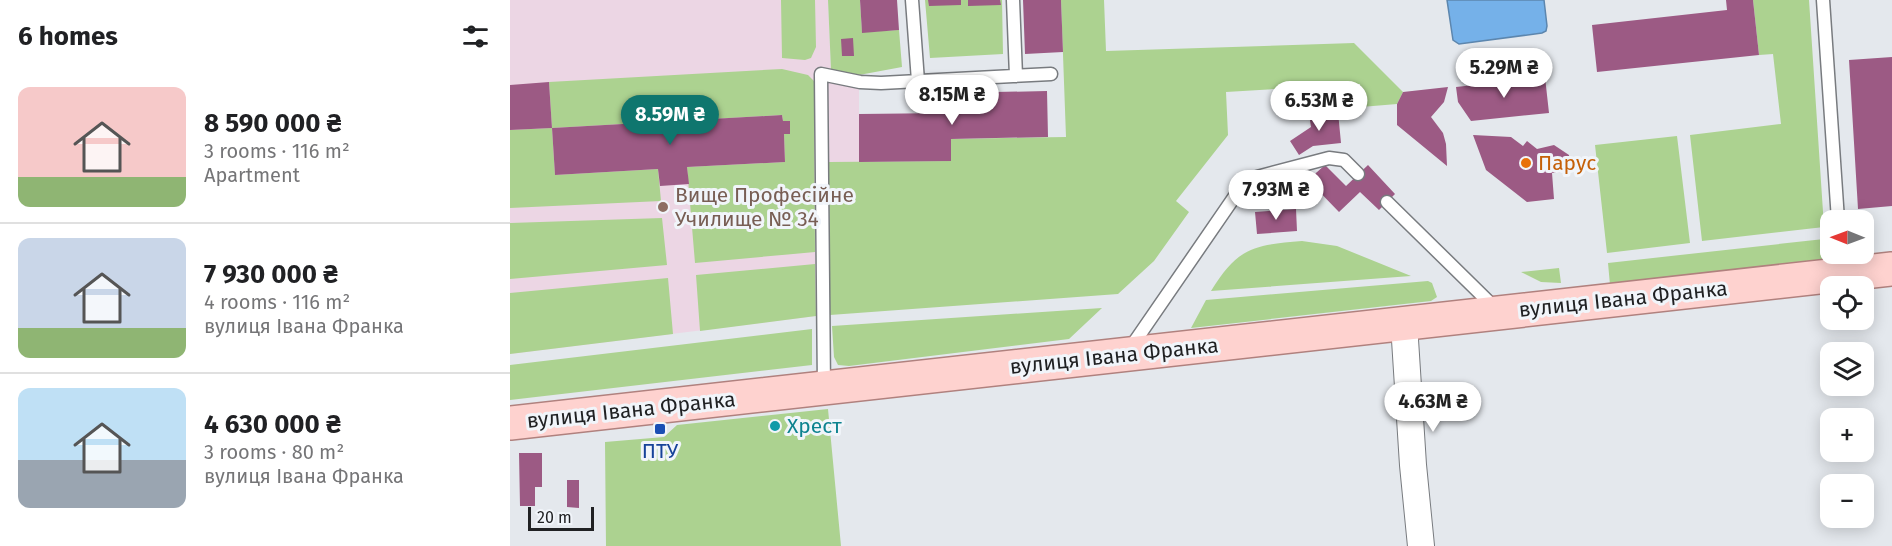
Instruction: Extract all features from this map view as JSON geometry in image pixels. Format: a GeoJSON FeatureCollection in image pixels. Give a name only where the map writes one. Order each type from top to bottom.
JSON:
{"type":"FeatureCollection","features":[{"type":"Feature","properties":{"kind":"main road","name":"вулиця Івана Франка"},"geometry":{"type":"LineString","coordinates":[[510,423],[1501,313],[1841,269],[1892,269]]}},
{"type":"Feature","properties":{"kind":"street"},"geometry":{"type":"LineString","coordinates":[[1404,324],[1421,546]]}},
{"type":"Feature","properties":{"kind":"lane"},"geometry":{"type":"LineString","coordinates":[[912,0],[918,81]]}},
{"type":"Feature","properties":{"kind":"lane"},"geometry":{"type":"LineString","coordinates":[[1013,0],[1016,76]]}},
{"type":"Feature","properties":{"kind":"lane"},"geometry":{"type":"LineString","coordinates":[[1823,0],[1837,210]]}},
{"type":"Feature","properties":{"kind":"lane"},"geometry":{"type":"LineString","coordinates":[[824,388],[821,74],[860,82],[1051,74]]}},
{"type":"Feature","properties":{"kind":"lane"},"geometry":{"type":"LineString","coordinates":[[1126,355],[1234,196],[1246,184],[1273,172],[1329,158],[1344,160],[1358,174]]}},
{"type":"Feature","properties":{"kind":"lane"},"geometry":{"type":"LineString","coordinates":[[1387,202],[1501,313]]}},
{"type":"Feature","properties":{"kind":"shaded area","name":"Вище Професійне Училище № 34"},"geometry":{"type":"Polygon","coordinates":[[[510,0],[828,0],[831,70],[859,75],[859,162],[815,162],[816,316],[510,354],[510,0]]]}},
{"type":"Feature","properties":{"kind":"green space"},"geometry":{"type":"Polygon","coordinates":[[[781,0],[815,0],[816,47],[811,58],[805,60],[782,58],[781,0]]]}},
{"type":"Feature","properties":{"kind":"green space"},"geometry":{"type":"Polygon","coordinates":[[[828,0],[860,0],[862,32],[899,30],[902,67],[859,75],[831,70],[828,0]]]}},
{"type":"Feature","properties":{"kind":"green space"},"geometry":{"type":"Polygon","coordinates":[[[925,0],[1002,0],[1003,54],[930,58],[925,0]]]}},
{"type":"Feature","properties":{"kind":"green space"},"geometry":{"type":"Polygon","coordinates":[[[1061,0],[1104,0],[1106,51],[1354,43],[1403,92],[1397,104],[1361,107],[1360,84],[1226,92],[1228,135],[1176,201],[1189,212],[1154,261],[1118,294],[830,315],[829,162],[950,161],[951,139],[1066,137],[1061,0]]]}},
{"type":"Feature","properties":{"kind":"green space"},"geometry":{"type":"Polygon","coordinates":[[[1753,0],[1809,0],[1823,210],[1820,210],[1820,227],[1702,241],[1690,135],[1781,124],[1773,54],[1759,55],[1753,0]]]}},
{"type":"Feature","properties":{"kind":"green space"},"geometry":{"type":"Polygon","coordinates":[[[782,69],[808,75],[814,81],[815,252],[695,263],[687,167],[785,162],[784,134],[790,134],[790,122],[783,121],[782,115],[552,128],[549,82],[782,69]]]}},
{"type":"Feature","properties":{"kind":"green space"},"geometry":{"type":"Polygon","coordinates":[[[552,128],[555,175],[658,169],[661,201],[510,208],[510,130],[552,128]]]}},
{"type":"Feature","properties":{"kind":"green space"},"geometry":{"type":"Polygon","coordinates":[[[1677,136],[1690,243],[1607,253],[1595,145],[1677,136]]]}},
{"type":"Feature","properties":{"kind":"green space"},"geometry":{"type":"Polygon","coordinates":[[[662,218],[667,265],[510,279],[510,223],[662,218]]]}},
{"type":"Feature","properties":{"kind":"green space"},"geometry":{"type":"Polygon","coordinates":[[[1820,239],[1820,260],[1610,285],[1608,263],[1820,239]]]}},
{"type":"Feature","properties":{"kind":"green space"},"geometry":{"type":"Polygon","coordinates":[[[1302,241],[1337,246],[1411,276],[1211,291],[1230,265],[1249,251],[1271,244],[1302,241]]]}},
{"type":"Feature","properties":{"kind":"green space"},"geometry":{"type":"Polygon","coordinates":[[[815,264],[816,316],[700,331],[696,275],[815,264]]]}},
{"type":"Feature","properties":{"kind":"green space"},"geometry":{"type":"Polygon","coordinates":[[[1559,268],[1561,283],[1541,282],[1521,272],[1559,268]]]}},
{"type":"Feature","properties":{"kind":"green space"},"geometry":{"type":"Polygon","coordinates":[[[668,278],[673,334],[510,354],[510,293],[668,278]]]}},
{"type":"Feature","properties":{"kind":"green space"},"geometry":{"type":"Polygon","coordinates":[[[1428,281],[1432,283],[1437,297],[1431,301],[1191,328],[1206,300],[1428,281]]]}},
{"type":"Feature","properties":{"kind":"green space"},"geometry":{"type":"Polygon","coordinates":[[[1102,308],[1069,339],[849,366],[838,365],[834,357],[832,326],[1102,308]]]}},
{"type":"Feature","properties":{"kind":"green space"},"geometry":{"type":"Polygon","coordinates":[[[812,329],[812,365],[510,400],[510,365],[812,329]]]}},
{"type":"Feature","properties":{"kind":"green space"},"geometry":{"type":"Polygon","coordinates":[[[828,409],[841,546],[606,546],[605,442],[664,437],[677,425],[828,409]]]}},
{"type":"Feature","properties":{"kind":"water"},"geometry":{"type":"Polygon","coordinates":[[[1447,0],[1544,0],[1546,31],[1459,44],[1453,40],[1447,0]]]}},
{"type":"Feature","properties":{"kind":"building"},"geometry":{"type":"Polygon","coordinates":[[[860,0],[897,0],[899,30],[862,33],[860,0]]]}},
{"type":"Feature","properties":{"kind":"building"},"geometry":{"type":"Polygon","coordinates":[[[928,0],[961,0],[961,5],[929,6],[928,0]]]}},
{"type":"Feature","properties":{"kind":"building"},"geometry":{"type":"Polygon","coordinates":[[[968,0],[1000,0],[1001,5],[968,6],[968,0]]]}},
{"type":"Feature","properties":{"kind":"building"},"geometry":{"type":"Polygon","coordinates":[[[1023,0],[1061,0],[1063,52],[1025,54],[1023,0]]]}},
{"type":"Feature","properties":{"kind":"building"},"geometry":{"type":"Polygon","coordinates":[[[1726,0],[1753,0],[1759,55],[1597,72],[1592,25],[1727,10],[1726,0]]]}},
{"type":"Feature","properties":{"kind":"building"},"geometry":{"type":"Polygon","coordinates":[[[853,38],[854,56],[842,56],[841,39],[853,38]]]}},
{"type":"Feature","properties":{"kind":"building"},"geometry":{"type":"Polygon","coordinates":[[[1892,57],[1892,206],[1858,209],[1849,60],[1892,57]]]}},
{"type":"Feature","properties":{"kind":"building"},"geometry":{"type":"Polygon","coordinates":[[[1545,77],[1549,113],[1471,121],[1458,102],[1456,87],[1545,77]]]}},
{"type":"Feature","properties":{"kind":"building"},"geometry":{"type":"Polygon","coordinates":[[[549,82],[552,128],[510,130],[510,85],[549,82]]]}},
{"type":"Feature","properties":{"kind":"building"},"geometry":{"type":"Polygon","coordinates":[[[1448,87],[1444,102],[1431,117],[1443,133],[1447,166],[1397,125],[1397,104],[1403,92],[1448,87]]]}},
{"type":"Feature","properties":{"kind":"building"},"geometry":{"type":"Polygon","coordinates":[[[1047,91],[1048,137],[951,139],[951,161],[859,162],[859,114],[950,113],[950,93],[1047,91]]]}},
{"type":"Feature","properties":{"kind":"building"},"geometry":{"type":"Polygon","coordinates":[[[1338,112],[1341,143],[1313,146],[1299,155],[1290,141],[1311,127],[1309,114],[1338,112]]]}},
{"type":"Feature","properties":{"kind":"building"},"geometry":{"type":"Polygon","coordinates":[[[782,115],[783,121],[790,121],[790,134],[784,134],[785,162],[687,167],[689,184],[660,186],[658,169],[555,175],[552,128],[782,115]]]}},
{"type":"Feature","properties":{"kind":"building","name":"Парус"},"geometry":{"type":"Polygon","coordinates":[[[1473,135],[1511,137],[1523,146],[1527,141],[1537,149],[1554,145],[1569,155],[1570,171],[1552,173],[1554,199],[1527,202],[1486,170],[1473,135]]]}},
{"type":"Feature","properties":{"kind":"building"},"geometry":{"type":"Polygon","coordinates":[[[1325,165],[1346,186],[1368,165],[1395,194],[1379,210],[1360,192],[1339,212],[1308,180],[1325,165]]]}},
{"type":"Feature","properties":{"kind":"building"},"geometry":{"type":"Polygon","coordinates":[[[1296,209],[1297,231],[1257,234],[1255,212],[1296,209]]]}},
{"type":"Feature","properties":{"kind":"building"},"geometry":{"type":"Polygon","coordinates":[[[519,453],[542,453],[542,487],[535,487],[535,506],[520,506],[519,453]]]}},
{"type":"Feature","properties":{"kind":"building"},"geometry":{"type":"Polygon","coordinates":[[[567,480],[579,480],[579,508],[567,507],[567,480]]]}},
{"type":"Feature","properties":{"kind":"place","name":"Парус"},"geometry":{"type":"Point","coordinates":[1526,163]}},
{"type":"Feature","properties":{"kind":"place","name":"Вище Професійне Училище № 34"},"geometry":{"type":"Point","coordinates":[663,207]}},
{"type":"Feature","properties":{"kind":"place","name":"Хрест"},"geometry":{"type":"Point","coordinates":[775,426]}},
{"type":"Feature","properties":{"kind":"place","name":"ПТУ"},"geometry":{"type":"Point","coordinates":[660,429]}}]}
